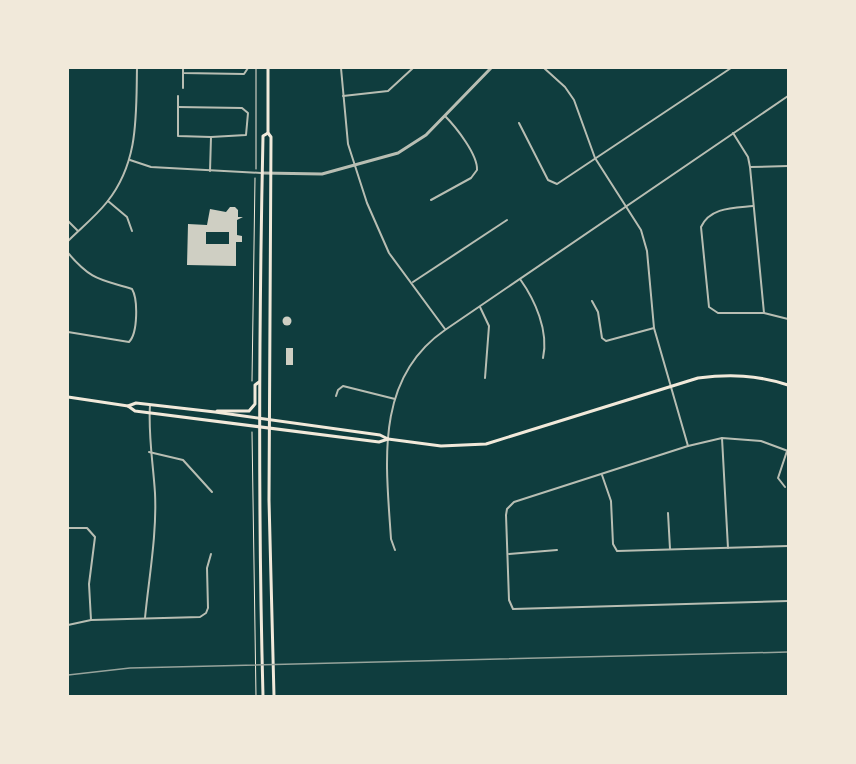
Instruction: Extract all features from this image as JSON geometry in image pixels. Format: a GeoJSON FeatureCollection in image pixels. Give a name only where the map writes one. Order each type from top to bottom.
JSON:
{"type":"FeatureCollection","features":[{"type":"Feature","properties":{"kind":"main road"},"geometry":{"type":"LineString","coordinates":[[268,68],[268,133],[271,137],[268,428],[274,696]]}},
{"type":"Feature","properties":{"kind":"main road"},"geometry":{"type":"LineString","coordinates":[[263,696],[258,427],[263,136],[268,133]]}},
{"type":"Feature","properties":{"kind":"main road"},"geometry":{"type":"LineString","coordinates":[[128,406],[136,403],[215,412],[344,429],[380,435],[388,439],[441,446],[486,444],[670,386],[728,375],[752,376],[789,385]]}},
{"type":"Feature","properties":{"kind":"main road"},"geometry":{"type":"LineString","coordinates":[[215,412],[249,411],[255,404],[255,385],[259,382]]}},
{"type":"Feature","properties":{"kind":"main road"},"geometry":{"type":"LineString","coordinates":[[68,397],[128,406],[135,411],[379,442],[388,439]]}},
{"type":"Feature","properties":{"kind":"street"},"geometry":{"type":"LineString","coordinates":[[68,241],[108,201],[130,160],[135,129],[137,68]]}},
{"type":"Feature","properties":{"kind":"street"},"geometry":{"type":"LineString","coordinates":[[183,68],[183,88]]}},
{"type":"Feature","properties":{"kind":"street"},"geometry":{"type":"LineString","coordinates":[[183,74],[244,74],[248,68]]}},
{"type":"Feature","properties":{"kind":"street"},"geometry":{"type":"LineString","coordinates":[[340,68],[348,144],[354,166],[389,253],[413,282],[446,330]]}},
{"type":"Feature","properties":{"kind":"street"},"geometry":{"type":"LineString","coordinates":[[343,96],[388,92],[413,68]]}},
{"type":"Feature","properties":{"kind":"street"},"geometry":{"type":"LineString","coordinates":[[130,160],[151,167],[270,174],[317,175],[354,166],[408,148],[445,116],[491,68]]}},
{"type":"Feature","properties":{"kind":"street"},"geometry":{"type":"LineString","coordinates":[[544,68],[565,87],[574,100],[595,158],[628,206],[641,230],[647,251],[654,328],[688,446]]}},
{"type":"Feature","properties":{"kind":"street"},"geometry":{"type":"LineString","coordinates":[[519,123],[550,183],[561,182],[731,68]]}},
{"type":"Feature","properties":{"kind":"street"},"geometry":{"type":"LineString","coordinates":[[178,96],[178,107],[178,136],[242,137],[246,135],[248,113],[246,110],[178,107]]}},
{"type":"Feature","properties":{"kind":"street"},"geometry":{"type":"LineString","coordinates":[[395,550],[391,539],[388,439],[395,399],[403,374],[412,360],[446,330],[789,96]]}},
{"type":"Feature","properties":{"kind":"street"},"geometry":{"type":"LineString","coordinates":[[431,200],[471,178],[477,170],[476,161],[462,136],[445,116]]}},
{"type":"Feature","properties":{"kind":"street"},"geometry":{"type":"LineString","coordinates":[[733,133],[748,157],[750,167],[764,313]]}},
{"type":"Feature","properties":{"kind":"street"},"geometry":{"type":"LineString","coordinates":[[210,171],[212,137]]}},
{"type":"Feature","properties":{"kind":"street"},"geometry":{"type":"LineString","coordinates":[[750,167],[789,166]]}},
{"type":"Feature","properties":{"kind":"street"},"geometry":{"type":"LineString","coordinates":[[108,201],[127,217],[132,231]]}},
{"type":"Feature","properties":{"kind":"street"},"geometry":{"type":"LineString","coordinates":[[753,206],[718,211],[704,222],[701,232],[709,307],[718,313],[764,313],[789,319]]}},
{"type":"Feature","properties":{"kind":"street"},"geometry":{"type":"LineString","coordinates":[[413,282],[507,220]]}},
{"type":"Feature","properties":{"kind":"street"},"geometry":{"type":"LineString","coordinates":[[68,221],[78,231]]}},
{"type":"Feature","properties":{"kind":"street"},"geometry":{"type":"LineString","coordinates":[[68,254],[89,274],[108,284],[132,289],[135,295],[134,335],[129,342],[68,332]]}},
{"type":"Feature","properties":{"kind":"street"},"geometry":{"type":"LineString","coordinates":[[520,279],[535,303],[546,346],[543,358]]}},
{"type":"Feature","properties":{"kind":"street"},"geometry":{"type":"LineString","coordinates":[[592,301],[598,312],[602,338],[606,341],[654,328]]}},
{"type":"Feature","properties":{"kind":"street"},"geometry":{"type":"LineString","coordinates":[[480,307],[489,326],[484,378]]}},
{"type":"Feature","properties":{"kind":"street"},"geometry":{"type":"LineString","coordinates":[[336,396],[338,390],[343,386],[395,399]]}},
{"type":"Feature","properties":{"kind":"street"},"geometry":{"type":"LineString","coordinates":[[145,618],[155,493],[149,452],[150,405]]}},
{"type":"Feature","properties":{"kind":"street"},"geometry":{"type":"LineString","coordinates":[[722,438],[728,548]]}},
{"type":"Feature","properties":{"kind":"street"},"geometry":{"type":"LineString","coordinates":[[785,487],[778,478],[788,451],[760,441],[722,438],[688,446],[509,505],[506,515],[509,600],[513,609],[789,601]]}},
{"type":"Feature","properties":{"kind":"street"},"geometry":{"type":"LineString","coordinates":[[149,452],[183,460],[212,492]]}},
{"type":"Feature","properties":{"kind":"street"},"geometry":{"type":"LineString","coordinates":[[602,475],[612,506],[614,548],[617,551],[789,546]]}},
{"type":"Feature","properties":{"kind":"street"},"geometry":{"type":"LineString","coordinates":[[668,513],[670,549]]}},
{"type":"Feature","properties":{"kind":"street"},"geometry":{"type":"LineString","coordinates":[[68,528],[87,528],[95,537],[89,584],[91,620]]}},
{"type":"Feature","properties":{"kind":"street"},"geometry":{"type":"LineString","coordinates":[[509,554],[557,550]]}},
{"type":"Feature","properties":{"kind":"street"},"geometry":{"type":"LineString","coordinates":[[68,625],[91,620],[201,617],[206,613],[207,568],[211,554]]}},
{"type":"Feature","properties":{"kind":"path"},"geometry":{"type":"LineString","coordinates":[[256,68],[256,167]]}},
{"type":"Feature","properties":{"kind":"path"},"geometry":{"type":"LineString","coordinates":[[252,389],[255,179]]}},
{"type":"Feature","properties":{"kind":"path"},"geometry":{"type":"LineString","coordinates":[[252,431],[256,696]]}},
{"type":"Feature","properties":{"kind":"building"},"geometry":{"type":"Polygon","coordinates":[[[230,207],[235,207],[238,210],[238,217],[243,217],[237,220],[237,235],[242,236],[242,242],[236,242],[236,266],[187,265],[188,224],[207,225],[210,209],[226,212],[230,207]],[[206,232],[206,244],[229,244],[229,232],[206,232]]]}},
{"type":"Feature","properties":{"kind":"building"},"geometry":{"type":"Polygon","coordinates":[[[287,316],[292,321],[287,326],[282,321],[287,316]]]}},
{"type":"Feature","properties":{"kind":"building"},"geometry":{"type":"Polygon","coordinates":[[[286,348],[293,348],[293,365],[286,365],[286,348]]]}},
{"type":"Feature","properties":{"kind":"railway"},"geometry":{"type":"LineString","coordinates":[[68,675],[130,668],[788,652]]}}]}
